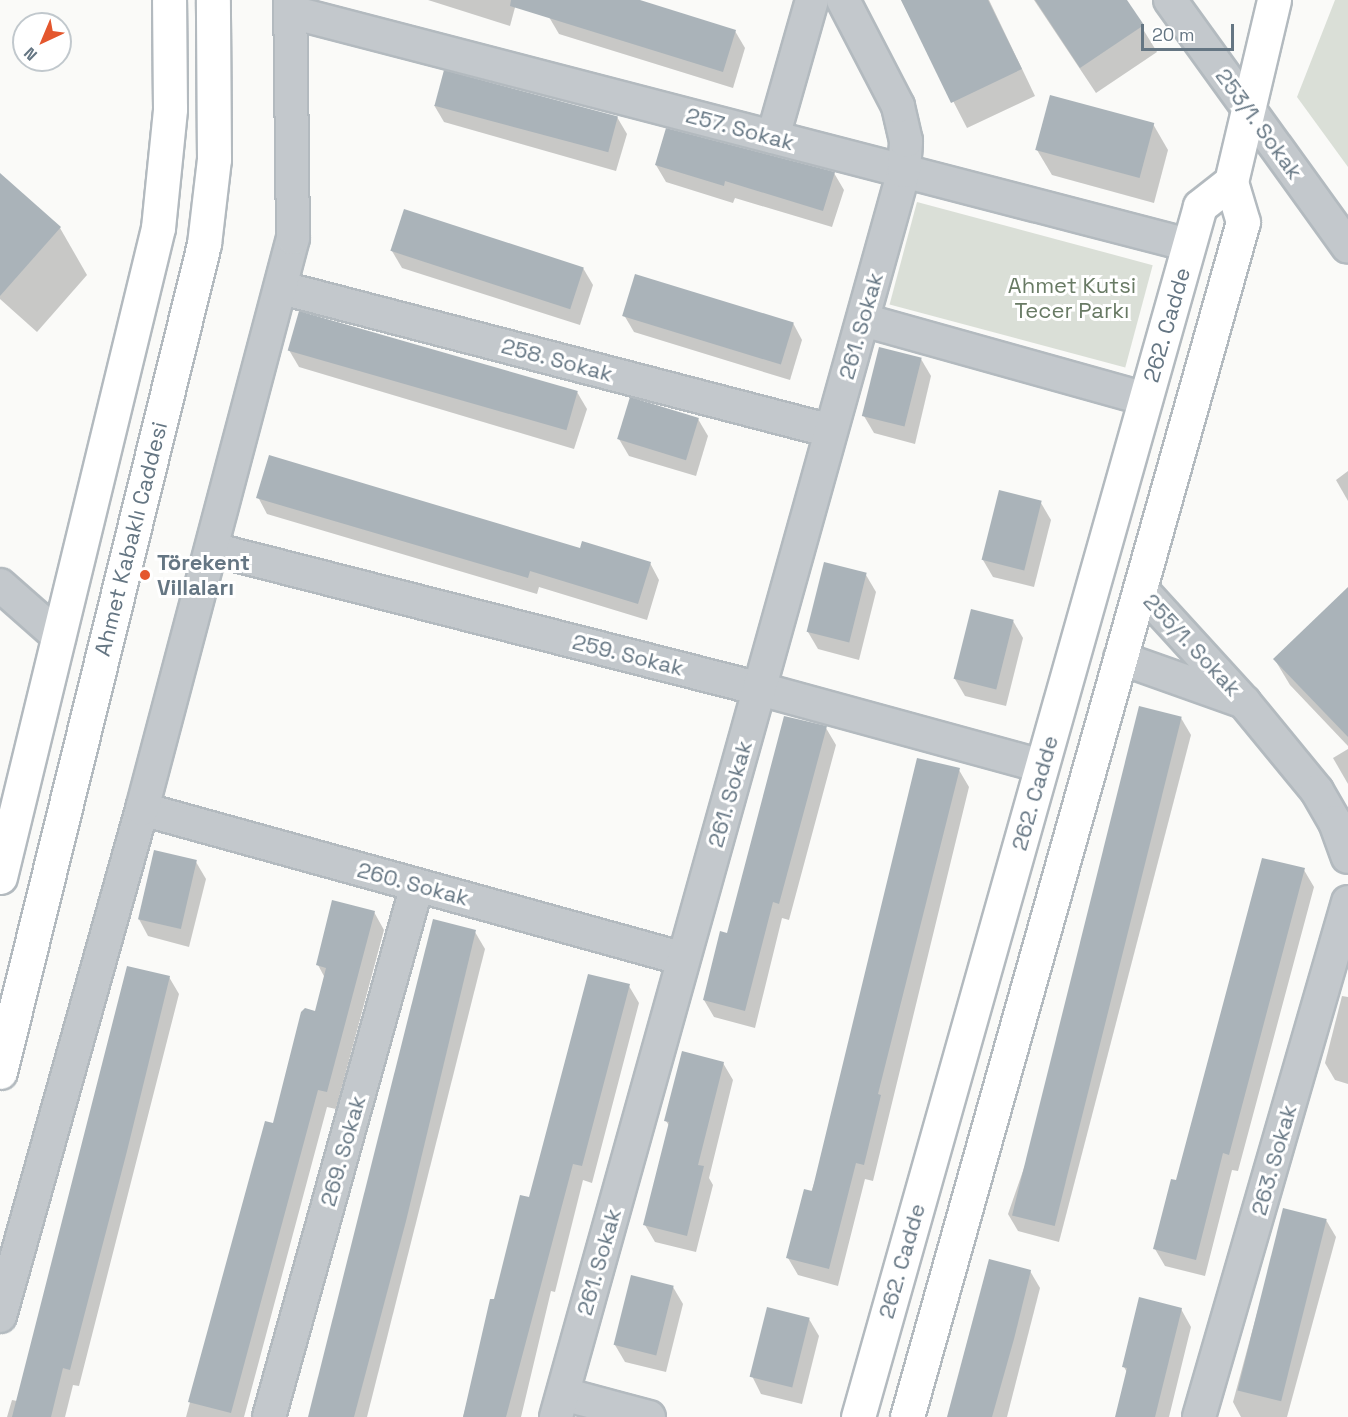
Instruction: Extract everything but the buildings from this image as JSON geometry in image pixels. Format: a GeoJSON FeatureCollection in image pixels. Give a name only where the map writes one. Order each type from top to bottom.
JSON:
{"type":"FeatureCollection","features":[{"type":"Feature","properties":{"kind":"street","name":"Ahmet Kabaklı Caddesi"},"geometry":{"type":"LineString","coordinates":[[0,877],[158,228],[170,109],[169,0]]}},
{"type":"Feature","properties":{"kind":"street","name":"Ahmet Kabaklı Caddesi"},"geometry":{"type":"LineString","coordinates":[[0,1072],[204,244],[214,159],[213,0]]}},
{"type":"Feature","properties":{"kind":"street"},"geometry":{"type":"LineString","coordinates":[[774,137],[812,0]]}},
{"type":"Feature","properties":{"kind":"street","name":"261. Sokak"},"geometry":{"type":"LineString","coordinates":[[559,1406],[904,171],[906,141],[898,106],[843,0]]}},
{"type":"Feature","properties":{"kind":"street","name":"253/1. Sokak"},"geometry":{"type":"LineString","coordinates":[[1170,0],[1348,247]]}},
{"type":"Feature","properties":{"kind":"street","name":"262. Cadde"},"geometry":{"type":"LineString","coordinates":[[906,1417],[1243,222],[1231,182],[1274,0]]}},
{"type":"Feature","properties":{"kind":"street"},"geometry":{"type":"LineString","coordinates":[[0,1316],[142,809],[282,288],[296,220],[291,6]]}},
{"type":"Feature","properties":{"kind":"street","name":"257. Sokak"},"geometry":{"type":"LineString","coordinates":[[291,6],[774,137],[1190,245]]}},
{"type":"Feature","properties":{"kind":"street","name":"262. Cadde"},"geometry":{"type":"LineString","coordinates":[[858,1417],[1200,206],[1231,182]]}},
{"type":"Feature","properties":{"kind":"street","name":"258. Sokak"},"geometry":{"type":"LineString","coordinates":[[282,288],[831,431]]}},
{"type":"Feature","properties":{"kind":"street"},"geometry":{"type":"LineString","coordinates":[[863,320],[1146,399]]}},
{"type":"Feature","properties":{"kind":"street","name":"259. Sokak"},"geometry":{"type":"LineString","coordinates":[[212,549],[759,689],[1042,766]]}},
{"type":"Feature","properties":{"kind":"street"},"geometry":{"type":"LineString","coordinates":[[0,585],[58,638]]}},
{"type":"Feature","properties":{"kind":"street","name":"255/1. Sokak"},"geometry":{"type":"LineString","coordinates":[[1140,588],[1244,702],[1317,791],[1335,822],[1348,857]]}},
{"type":"Feature","properties":{"kind":"street","name":"255/1. Sokak"},"geometry":{"type":"LineString","coordinates":[[1120,658],[1244,702]]}},
{"type":"Feature","properties":{"kind":"street","name":"260. Sokak"},"geometry":{"type":"LineString","coordinates":[[142,809],[684,959]]}},
{"type":"Feature","properties":{"kind":"street","name":"269. Sokak"},"geometry":{"type":"LineString","coordinates":[[269,1417],[417,885]]}},
{"type":"Feature","properties":{"kind":"street","name":"263. Sokak"},"geometry":{"type":"LineString","coordinates":[[1199,1417],[1337,980],[1348,902]]}},
{"type":"Feature","properties":{"kind":"street"},"geometry":{"type":"LineString","coordinates":[[559,1406],[649,1417]]}},
{"type":"Feature","properties":{"kind":"green space"},"geometry":{"type":"Polygon","coordinates":[[[1335,0],[1348,0],[1348,167],[1297,97],[1335,0]]]}},
{"type":"Feature","properties":{"kind":"green space","name":"Ahmet Kutsi Tecer Parkı"},"geometry":{"type":"Polygon","coordinates":[[[917,202],[1153,265],[1125,368],[890,304],[917,202]]]}},
{"type":"Feature","properties":{"kind":"place","name":"Törekent Villaları"},"geometry":{"type":"Point","coordinates":[145,575]}}]}
